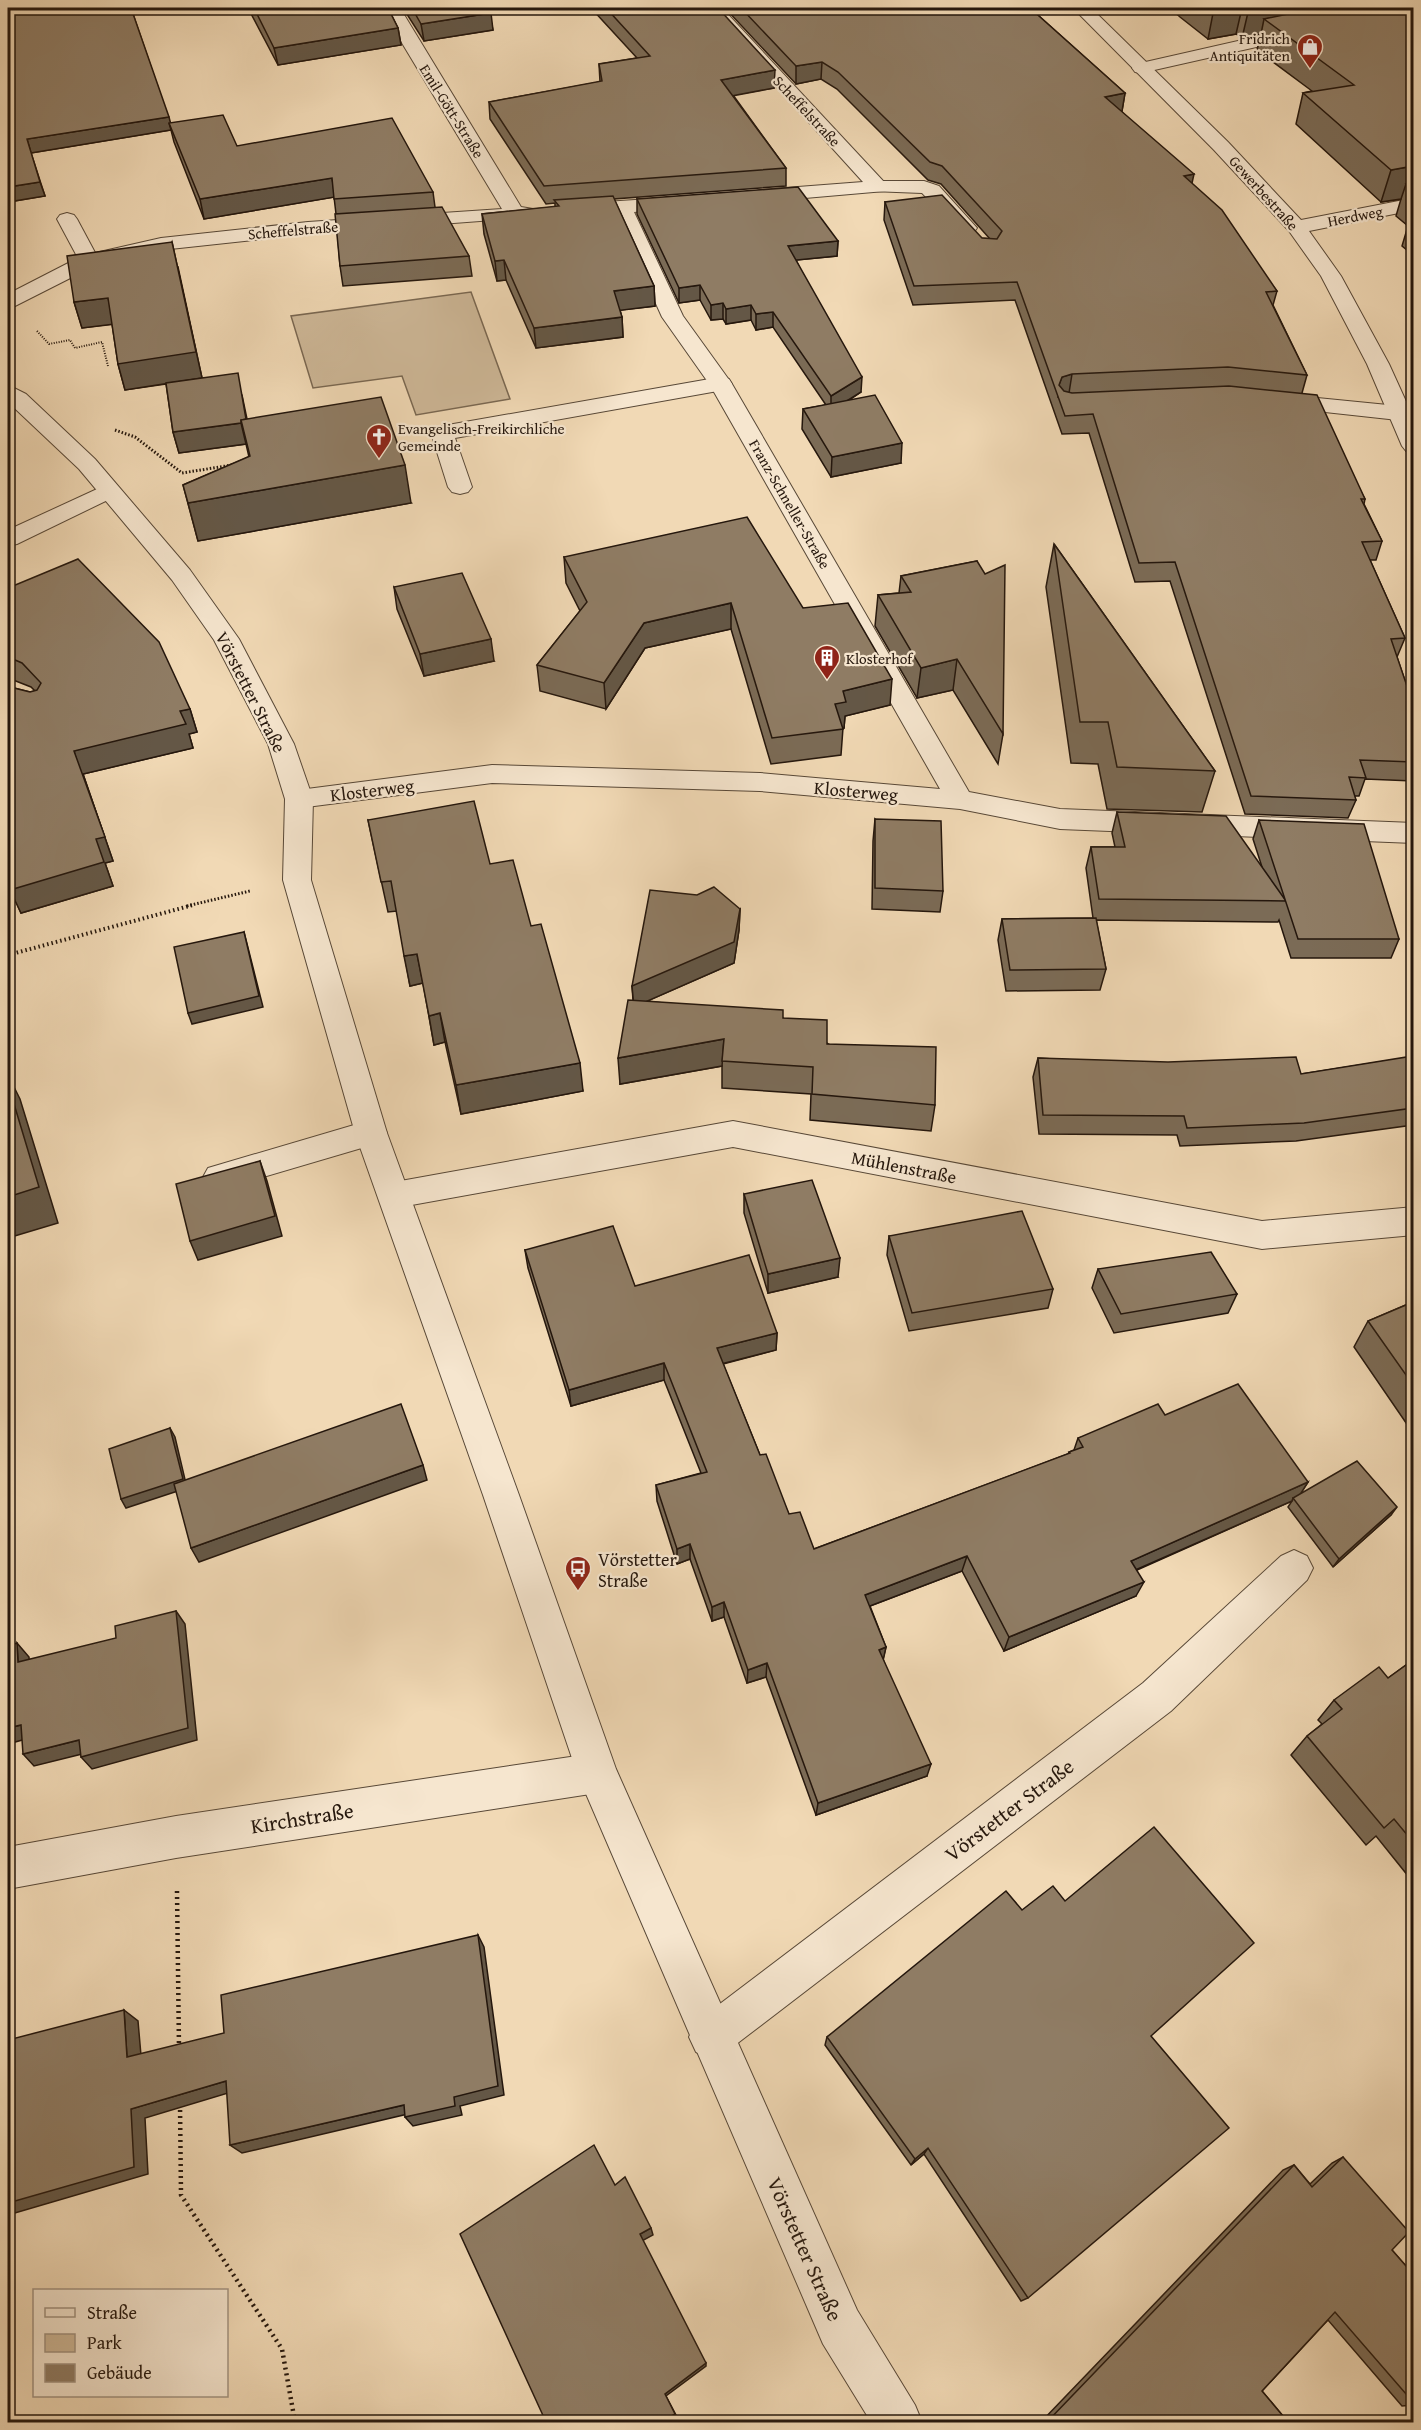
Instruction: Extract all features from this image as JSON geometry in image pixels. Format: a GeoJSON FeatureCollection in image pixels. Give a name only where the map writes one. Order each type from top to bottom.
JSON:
{"type":"FeatureCollection","features":[{"type":"Feature","properties":{"kind":"street","name":"Emil-Gött-Straße"},"geometry":{"type":"LineString","coordinates":[[392,8],[515,214]]}},
{"type":"Feature","properties":{"kind":"street","name":"Scheffelstraße"},"geometry":{"type":"LineString","coordinates":[[713,8],[878,187]]}},
{"type":"Feature","properties":{"kind":"street","name":"Gewerbestraße"},"geometry":{"type":"LineString","coordinates":[[1082,8],[1236,161],[1296,227],[1331,276],[1378,364],[1413,446]]}},
{"type":"Feature","properties":{"kind":"street"},"geometry":{"type":"LineString","coordinates":[[1141,68],[1321,28]]}},
{"type":"Feature","properties":{"kind":"street"},"geometry":{"type":"LineString","coordinates":[[738,198],[878,187],[924,187],[932,190],[980,242]]}},
{"type":"Feature","properties":{"kind":"street","name":"Scheffelstraße"},"geometry":{"type":"LineString","coordinates":[[8,302],[89,260],[161,244],[297,229],[703,201]]}},
{"type":"Feature","properties":{"kind":"street","name":"Herdweg"},"geometry":{"type":"LineString","coordinates":[[1296,227],[1413,204]]}},
{"type":"Feature","properties":{"kind":"street","name":"Franz-Schneller-Straße"},"geometry":{"type":"LineString","coordinates":[[622,207],[673,317],[721,384],[960,800]]}},
{"type":"Feature","properties":{"kind":"street"},"geometry":{"type":"LineString","coordinates":[[67,219],[89,260]]}},
{"type":"Feature","properties":{"kind":"street"},"geometry":{"type":"LineString","coordinates":[[460,487],[442,433],[721,384]]}},
{"type":"Feature","properties":{"kind":"street","name":"Vörstetter Straße"},"geometry":{"type":"LineString","coordinates":[[8,392],[87,464],[181,575],[226,639],[281,744],[299,799],[297,880],[371,1133],[395,1195],[597,1773],[840,2327],[898,2422]]}},
{"type":"Feature","properties":{"kind":"street"},"geometry":{"type":"LineString","coordinates":[[1259,399],[1398,413]]}},
{"type":"Feature","properties":{"kind":"street"},"geometry":{"type":"LineString","coordinates":[[8,539],[108,491]]}},
{"type":"Feature","properties":{"kind":"street","name":"Klosterweg"},"geometry":{"type":"LineString","coordinates":[[299,799],[492,774],[760,782],[960,800],[1060,819],[1413,833]]}},
{"type":"Feature","properties":{"kind":"street"},"geometry":{"type":"LineString","coordinates":[[194,1185],[371,1133]]}},
{"type":"Feature","properties":{"kind":"street","name":"Mühlenstraße"},"geometry":{"type":"LineString","coordinates":[[395,1195],[733,1134],[1262,1235],[1413,1221]]}},
{"type":"Feature","properties":{"kind":"street","name":"Vörstetter Straße"},"geometry":{"type":"LineString","coordinates":[[711,2037],[1157,1697],[1294,1568]]}},
{"type":"Feature","properties":{"kind":"street","name":"Kirchstraße"},"geometry":{"type":"LineString","coordinates":[[8,1868],[176,1837],[597,1773]]}},
{"type":"Feature","properties":{"kind":"path"},"geometry":{"type":"LineString","coordinates":[[36,330],[49,344],[70,340],[75,348],[102,342],[108,366]]}},
{"type":"Feature","properties":{"kind":"path"},"geometry":{"type":"LineString","coordinates":[[61,439],[99,425],[135,437],[182,472],[239,464]]}},
{"type":"Feature","properties":{"kind":"path"},"geometry":{"type":"LineString","coordinates":[[8,955],[142,917],[297,880]]}},
{"type":"Feature","properties":{"kind":"path"},"geometry":{"type":"LineString","coordinates":[[176,1837],[179,2052]]}},
{"type":"Feature","properties":{"kind":"path"},"geometry":{"type":"LineString","coordinates":[[180,2100],[181,2195],[282,2349],[295,2422]]}},
{"type":"Feature","properties":{"kind":"green space"},"geometry":{"type":"Polygon","coordinates":[[[471,292],[510,399],[416,415],[402,376],[313,388],[291,316],[471,292]]]}},
{"type":"Feature","properties":{"kind":"building"},"geometry":{"type":"Polygon","coordinates":[[[8,8],[131,8],[169,117],[27,139],[40,182],[8,187],[8,8]]]}},
{"type":"Feature","properties":{"kind":"building"},"geometry":{"type":"Polygon","coordinates":[[[254,8],[388,8],[398,28],[274,48],[254,8]]]}},
{"type":"Feature","properties":{"kind":"building"},"geometry":{"type":"Polygon","coordinates":[[[412,8],[488,8],[491,13],[421,24],[412,8]]]}},
{"type":"Feature","properties":{"kind":"building"},"geometry":{"type":"Polygon","coordinates":[[[606,8],[718,8],[775,70],[721,80],[786,168],[544,186],[489,102],[602,81],[599,64],[650,56],[606,8]]]}},
{"type":"Feature","properties":{"kind":"building"},"geometry":{"type":"Polygon","coordinates":[[[741,8],[1030,8],[1125,93],[1105,97],[1194,174],[1184,176],[1222,210],[1277,291],[1266,292],[1307,375],[1228,367],[1072,374],[1062,377],[1059,385],[1064,391],[1072,393],[1229,386],[1317,395],[1365,499],[1361,499],[1382,541],[1362,542],[1405,638],[1391,639],[1413,704],[1413,762],[1360,760],[1366,778],[1349,777],[1356,800],[1251,796],[1175,562],[1139,563],[1093,414],[1065,416],[1017,282],[914,286],[885,202],[942,195],[982,238],[997,239],[1002,231],[942,166],[930,162],[838,72],[822,62],[796,66],[741,8]]]}},
{"type":"Feature","properties":{"kind":"building"},"geometry":{"type":"Polygon","coordinates":[[[1317,8],[1413,8],[1413,166],[1391,170],[1303,93],[1354,85],[1264,19],[1317,8]]]}},
{"type":"Feature","properties":{"kind":"building"},"geometry":{"type":"Polygon","coordinates":[[[223,115],[237,146],[392,118],[433,192],[334,199],[332,178],[200,199],[169,123],[223,115]]]}},
{"type":"Feature","properties":{"kind":"building"},"geometry":{"type":"Polygon","coordinates":[[[1413,182],[1413,190],[1406,184],[1413,182]]]}},
{"type":"Feature","properties":{"kind":"building"},"geometry":{"type":"Polygon","coordinates":[[[798,187],[838,241],[788,246],[862,377],[831,396],[773,312],[756,314],[751,305],[726,309],[723,303],[711,305],[700,285],[679,288],[637,199],[798,187]]]}},
{"type":"Feature","properties":{"kind":"building"},"geometry":{"type":"Polygon","coordinates":[[[613,196],[654,286],[614,291],[622,317],[534,328],[504,260],[495,261],[482,214],[559,206],[554,200],[613,196]]]}},
{"type":"Feature","properties":{"kind":"building"},"geometry":{"type":"Polygon","coordinates":[[[442,207],[469,256],[340,266],[335,214],[442,207]]]}},
{"type":"Feature","properties":{"kind":"building"},"geometry":{"type":"Polygon","coordinates":[[[172,242],[196,352],[118,364],[108,298],[74,302],[67,256],[172,242]]]}},
{"type":"Feature","properties":{"kind":"building"},"geometry":{"type":"Polygon","coordinates":[[[238,373],[246,419],[241,420],[241,423],[173,432],[166,383],[238,373]]]}},
{"type":"Feature","properties":{"kind":"building"},"geometry":{"type":"Polygon","coordinates":[[[875,395],[902,443],[832,457],[803,409],[875,395]]]}},
{"type":"Feature","properties":{"kind":"building"},"geometry":{"type":"Polygon","coordinates":[[[381,397],[405,465],[188,503],[183,485],[250,456],[241,420],[381,397]]]}},
{"type":"Feature","properties":{"kind":"building"},"geometry":{"type":"Polygon","coordinates":[[[747,517],[803,608],[848,603],[892,679],[843,691],[846,702],[835,704],[843,729],[772,738],[731,603],[644,623],[604,683],[537,665],[587,602],[564,557],[747,517]]]}},
{"type":"Feature","properties":{"kind":"building"},"geometry":{"type":"Polygon","coordinates":[[[1054,544],[1215,771],[1117,767],[1108,722],[1080,722],[1054,544]]]}},
{"type":"Feature","properties":{"kind":"building"},"geometry":{"type":"Polygon","coordinates":[[[78,559],[159,642],[190,709],[180,711],[186,724],[74,751],[105,837],[96,839],[104,862],[10,890],[8,880],[8,685],[30,692],[37,690],[41,683],[22,663],[8,657],[8,588],[78,559]]]}},
{"type":"Feature","properties":{"kind":"building"},"geometry":{"type":"Polygon","coordinates":[[[977,561],[985,574],[1005,565],[1003,734],[957,659],[921,668],[878,595],[911,592],[901,576],[977,561]]]}},
{"type":"Feature","properties":{"kind":"building"},"geometry":{"type":"Polygon","coordinates":[[[462,573],[491,639],[420,654],[394,587],[462,573]]]}},
{"type":"Feature","properties":{"kind":"building"},"geometry":{"type":"Polygon","coordinates":[[[474,801],[490,864],[513,860],[531,926],[541,924],[580,1063],[456,1085],[440,1013],[429,1016],[417,954],[404,956],[391,881],[381,882],[368,820],[474,801]]]}},
{"type":"Feature","properties":{"kind":"building"},"geometry":{"type":"Polygon","coordinates":[[[1117,812],[1226,816],[1286,901],[1099,899],[1091,847],[1125,847],[1117,812]]]}},
{"type":"Feature","properties":{"kind":"building"},"geometry":{"type":"Polygon","coordinates":[[[875,819],[941,821],[943,891],[875,888],[875,819]]]}},
{"type":"Feature","properties":{"kind":"building"},"geometry":{"type":"Polygon","coordinates":[[[1259,820],[1364,824],[1399,939],[1298,939],[1259,820]]]}},
{"type":"Feature","properties":{"kind":"building"},"geometry":{"type":"Polygon","coordinates":[[[714,887],[740,909],[734,942],[632,986],[650,890],[697,895],[714,887]]]}},
{"type":"Feature","properties":{"kind":"building"},"geometry":{"type":"Polygon","coordinates":[[[1096,918],[1106,969],[1010,970],[1002,919],[1096,918]]]}},
{"type":"Feature","properties":{"kind":"building"},"geometry":{"type":"Polygon","coordinates":[[[244,932],[259,996],[188,1013],[174,947],[244,932]]]}},
{"type":"Feature","properties":{"kind":"building"},"geometry":{"type":"Polygon","coordinates":[[[628,1000],[783,1010],[783,1018],[827,1020],[827,1044],[936,1047],[935,1105],[812,1094],[813,1067],[722,1061],[724,1039],[618,1058],[628,1000]]]}},
{"type":"Feature","properties":{"kind":"building"},"geometry":{"type":"Polygon","coordinates":[[[1413,1056],[1413,1108],[1304,1123],[1187,1128],[1184,1116],[1043,1115],[1038,1058],[1168,1062],[1296,1057],[1301,1074],[1413,1056]]]}},
{"type":"Feature","properties":{"kind":"building"},"geometry":{"type":"Polygon","coordinates":[[[8,1084],[39,1187],[8,1197],[8,1084]]]}},
{"type":"Feature","properties":{"kind":"building"},"geometry":{"type":"Polygon","coordinates":[[[260,1161],[275,1216],[190,1241],[176,1184],[260,1161]]]}},
{"type":"Feature","properties":{"kind":"building"},"geometry":{"type":"Polygon","coordinates":[[[812,1180],[840,1258],[768,1274],[744,1194],[812,1180]]]}},
{"type":"Feature","properties":{"kind":"building"},"geometry":{"type":"Polygon","coordinates":[[[1022,1211],[1053,1289],[912,1313],[889,1236],[1022,1211]]]}},
{"type":"Feature","properties":{"kind":"building"},"geometry":{"type":"Polygon","coordinates":[[[613,1226],[635,1286],[749,1255],[777,1333],[717,1348],[760,1455],[766,1454],[789,1514],[800,1512],[814,1549],[1070,1453],[1083,1447],[1078,1438],[1158,1404],[1165,1415],[1238,1384],[1308,1482],[1131,1561],[1144,1582],[1009,1637],[967,1556],[865,1595],[886,1647],[879,1650],[931,1764],[818,1803],[767,1663],[748,1670],[724,1602],[712,1607],[690,1544],[677,1549],[656,1485],[707,1472],[664,1363],[569,1390],[525,1250],[613,1226]]]}},
{"type":"Feature","properties":{"kind":"building"},"geometry":{"type":"Polygon","coordinates":[[[1211,1252],[1237,1294],[1121,1314],[1098,1269],[1211,1252]]]}},
{"type":"Feature","properties":{"kind":"building"},"geometry":{"type":"Polygon","coordinates":[[[1413,1302],[1413,1385],[1368,1321],[1413,1302]]]}},
{"type":"Feature","properties":{"kind":"building"},"geometry":{"type":"Polygon","coordinates":[[[401,1404],[423,1465],[191,1548],[174,1484],[401,1404]]]}},
{"type":"Feature","properties":{"kind":"building"},"geometry":{"type":"Polygon","coordinates":[[[170,1428],[183,1479],[121,1499],[109,1449],[170,1428]]]}},
{"type":"Feature","properties":{"kind":"building"},"geometry":{"type":"Polygon","coordinates":[[[1357,1461],[1397,1507],[1339,1559],[1293,1498],[1357,1461]]]}},
{"type":"Feature","properties":{"kind":"building"},"geometry":{"type":"Polygon","coordinates":[[[176,1611],[188,1728],[81,1757],[79,1740],[23,1754],[21,1725],[8,1728],[8,1646],[17,1643],[18,1662],[116,1638],[115,1626],[176,1611]]]}},
{"type":"Feature","properties":{"kind":"building"},"geometry":{"type":"Polygon","coordinates":[[[1413,1660],[1413,1842],[1394,1819],[1384,1828],[1307,1736],[1342,1709],[1334,1700],[1379,1667],[1388,1678],[1413,1660]]]}},
{"type":"Feature","properties":{"kind":"building"},"geometry":{"type":"Polygon","coordinates":[[[1154,1827],[1254,1943],[1151,2036],[1229,2128],[1028,2298],[928,2148],[915,2159],[827,2037],[1006,1891],[1022,1910],[1053,1886],[1065,1901],[1154,1827]]]}},
{"type":"Feature","properties":{"kind":"building"},"geometry":{"type":"Polygon","coordinates":[[[478,1935],[498,2086],[454,2097],[455,2106],[405,2117],[404,2105],[230,2145],[226,2081],[131,2109],[134,2167],[8,2203],[8,2040],[124,2010],[127,2057],[224,2033],[221,1995],[478,1935]]]}},
{"type":"Feature","properties":{"kind":"building"},"geometry":{"type":"Polygon","coordinates":[[[594,2145],[615,2185],[625,2177],[651,2228],[640,2234],[706,2363],[665,2394],[675,2414],[662,2422],[546,2422],[460,2234],[594,2145]]]}},
{"type":"Feature","properties":{"kind":"building"},"geometry":{"type":"Polygon","coordinates":[[[1343,2157],[1409,2232],[1392,2250],[1413,2274],[1413,2402],[1335,2312],[1262,2391],[1288,2422],[1047,2422],[1294,2165],[1312,2187],[1343,2157]]]}},
{"type":"Feature","properties":{"kind":"place","name":"Fridrich Antiquitäten"},"geometry":{"type":"Point","coordinates":[1310,70]}},
{"type":"Feature","properties":{"kind":"place","name":"Evangelisch-Freikirchliche Gemeinde"},"geometry":{"type":"Point","coordinates":[379,460]}},
{"type":"Feature","properties":{"kind":"place","name":"Klosterhof"},"geometry":{"type":"Point","coordinates":[827,681]}},
{"type":"Feature","properties":{"kind":"place","name":"Vörstetter Straße"},"geometry":{"type":"Point","coordinates":[578,1592]}}]}
